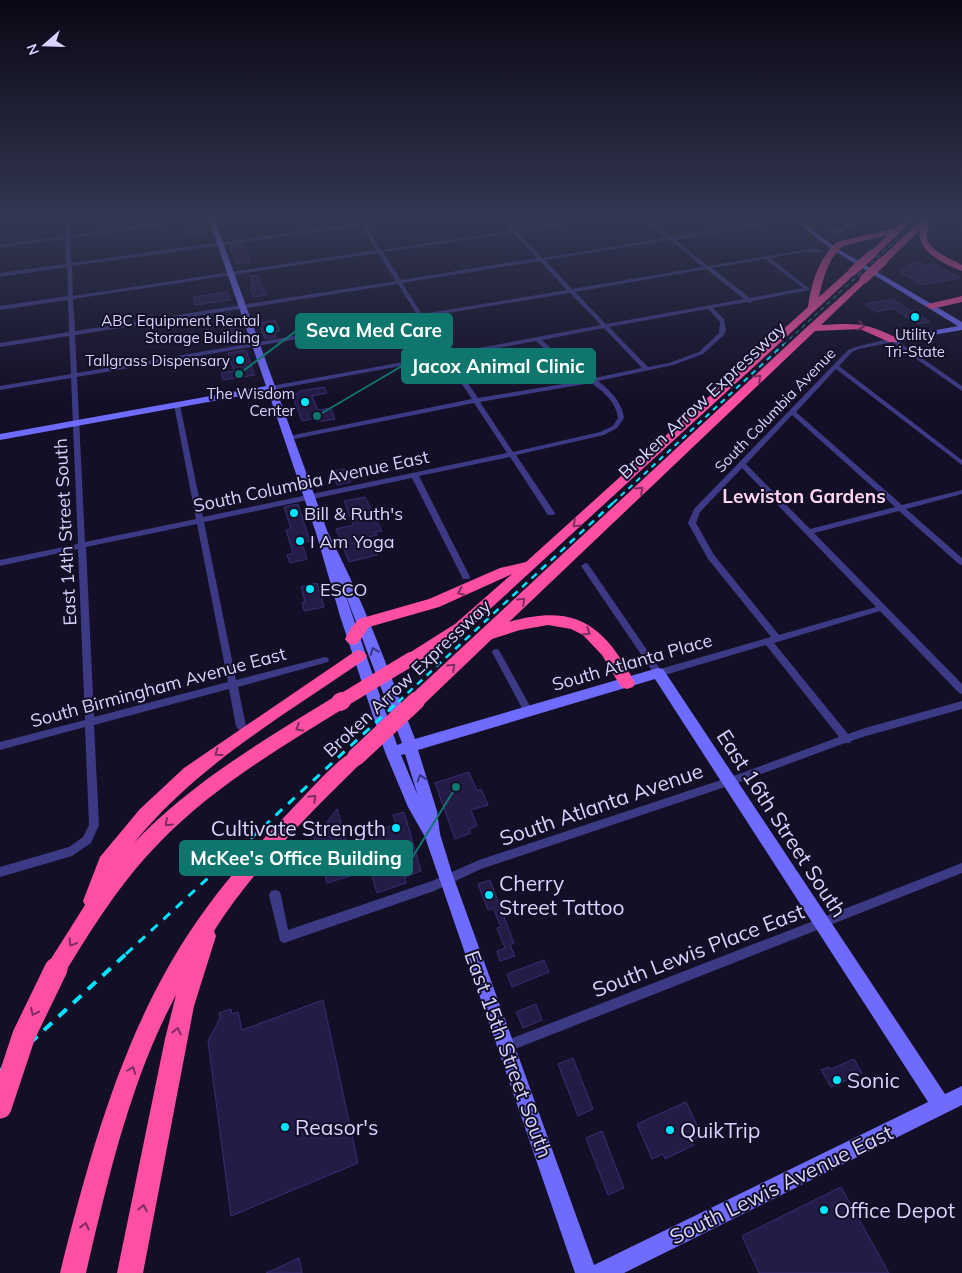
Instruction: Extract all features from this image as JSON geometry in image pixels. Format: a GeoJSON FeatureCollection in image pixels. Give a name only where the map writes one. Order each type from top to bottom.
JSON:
{"type":"FeatureCollection","features":[{"type":"Feature","properties":{"kind":"highway"},"geometry":{"type":"LineString","coordinates":[[813,308],[819,279]]}},
{"type":"Feature","properties":{"kind":"highway","name":"Broken Arrow Expressway"},"geometry":{"type":"LineString","coordinates":[[0,1107],[24,1035],[56,969],[87,918],[133,858],[186,806],[237,768],[460,628],[531,566],[844,279]]}},
{"type":"Feature","properties":{"kind":"highway","name":"Broken Arrow Expressway"},"geometry":{"type":"LineString","coordinates":[[73,1273],[116,1111],[148,1028],[168,988],[213,915],[263,852],[356,757],[864,279]]}},
{"type":"Feature","properties":{"kind":"highway"},"geometry":{"type":"LineString","coordinates":[[931,306],[962,299]]}},
{"type":"Feature","properties":{"kind":"highway"},"geometry":{"type":"LineString","coordinates":[[811,328],[849,325],[862,326],[874,329],[893,340]]}},
{"type":"Feature","properties":{"kind":"highway"},"geometry":{"type":"LineString","coordinates":[[353,638],[364,623],[434,603],[505,571],[531,566]]}},
{"type":"Feature","properties":{"kind":"highway"},"geometry":{"type":"LineString","coordinates":[[486,634],[534,620],[547,619],[572,624],[599,640],[627,683]]}},
{"type":"Feature","properties":{"kind":"highway"},"geometry":{"type":"LineString","coordinates":[[87,918],[107,862],[152,810],[190,774],[216,754],[359,656]]}},
{"type":"Feature","properties":{"kind":"highway"},"geometry":{"type":"LineString","coordinates":[[130,1273],[180,1022],[213,915]]}},
{"type":"Feature","properties":{"kind":"main road","name":"East 15th Street South"},"geometry":{"type":"LineString","coordinates":[[233,279],[310,496],[332,574],[392,752],[418,813],[432,834]]}},
{"type":"Feature","properties":{"kind":"main road"},"geometry":{"type":"LineString","coordinates":[[885,279],[906,290],[962,326]]}},
{"type":"Feature","properties":{"kind":"main road","name":"South Columbia Avenue"},"geometry":{"type":"LineString","coordinates":[[893,340],[962,326]]}},
{"type":"Feature","properties":{"kind":"main road"},"geometry":{"type":"LineString","coordinates":[[0,438],[271,388]]}},
{"type":"Feature","properties":{"kind":"main road","name":"East 15th Street South"},"geometry":{"type":"LineString","coordinates":[[322,534],[342,571],[364,623],[410,746],[430,811],[432,834],[447,880],[586,1273]]}},
{"type":"Feature","properties":{"kind":"main road","name":"South Atlanta Place"},"geometry":{"type":"LineString","coordinates":[[392,752],[658,674]]}},
{"type":"Feature","properties":{"kind":"main road","name":"East 16th Street South"},"geometry":{"type":"LineString","coordinates":[[658,674],[941,1105]]}},
{"type":"Feature","properties":{"kind":"main road","name":"South Lewis Avenue East"},"geometry":{"type":"LineString","coordinates":[[601,1273],[962,1095]]}},
{"type":"Feature","properties":{"kind":"street","name":"East 14th Street South"},"geometry":{"type":"LineString","coordinates":[[0,872],[72,851],[87,840],[94,825],[69,279]]}},
{"type":"Feature","properties":{"kind":"street"},"geometry":{"type":"LineString","coordinates":[[0,308],[193,279]]}},
{"type":"Feature","properties":{"kind":"street"},"geometry":{"type":"LineString","coordinates":[[396,279],[551,513]]}},
{"type":"Feature","properties":{"kind":"street"},"geometry":{"type":"LineString","coordinates":[[0,345],[415,279]]}},
{"type":"Feature","properties":{"kind":"street"},"geometry":{"type":"LineString","coordinates":[[560,279],[646,369]]}},
{"type":"Feature","properties":{"kind":"street"},"geometry":{"type":"LineString","coordinates":[[0,388],[640,279]]}},
{"type":"Feature","properties":{"kind":"street"},"geometry":{"type":"LineString","coordinates":[[723,279],[750,301]]}},
{"type":"Feature","properties":{"kind":"street"},"geometry":{"type":"LineString","coordinates":[[271,388],[807,289],[794,279]]}},
{"type":"Feature","properties":{"kind":"street"},"geometry":{"type":"LineString","coordinates":[[289,438],[593,380],[646,369],[695,355],[717,339],[722,334],[725,326],[722,319],[710,308]]}},
{"type":"Feature","properties":{"kind":"street"},"geometry":{"type":"LineString","coordinates":[[538,339],[555,356],[593,380]]}},
{"type":"Feature","properties":{"kind":"street"},"geometry":{"type":"LineString","coordinates":[[893,340],[962,389]]}},
{"type":"Feature","properties":{"kind":"street","name":"South Columbia Avenue"},"geometry":{"type":"LineString","coordinates":[[695,531],[692,523],[697,511],[853,349],[893,340]]}},
{"type":"Feature","properties":{"kind":"street"},"geometry":{"type":"LineString","coordinates":[[836,366],[962,463]]}},
{"type":"Feature","properties":{"kind":"street","name":"South Columbia Avenue East"},"geometry":{"type":"LineString","coordinates":[[0,563],[598,434],[616,426],[621,416],[620,410],[611,397],[593,380]]}},
{"type":"Feature","properties":{"kind":"street"},"geometry":{"type":"LineString","coordinates":[[177,405],[241,726]]}},
{"type":"Feature","properties":{"kind":"street"},"geometry":{"type":"LineString","coordinates":[[792,412],[962,562]]}},
{"type":"Feature","properties":{"kind":"street"},"geometry":{"type":"LineString","coordinates":[[742,464],[962,690]]}},
{"type":"Feature","properties":{"kind":"street"},"geometry":{"type":"LineString","coordinates":[[414,474],[466,577]]}},
{"type":"Feature","properties":{"kind":"street"},"geometry":{"type":"LineString","coordinates":[[808,532],[962,492]]}},
{"type":"Feature","properties":{"kind":"street"},"geometry":{"type":"LineString","coordinates":[[695,531],[711,557],[778,639]]}},
{"type":"Feature","properties":{"kind":"street","name":"East 16th Street South"},"geometry":{"type":"LineString","coordinates":[[585,566],[658,674]]}},
{"type":"Feature","properties":{"kind":"street","name":"South Atlanta Place"},"geometry":{"type":"LineString","coordinates":[[658,674],[882,608]]}},
{"type":"Feature","properties":{"kind":"street"},"geometry":{"type":"LineString","coordinates":[[768,642],[847,740]]}},
{"type":"Feature","properties":{"kind":"street"},"geometry":{"type":"LineString","coordinates":[[496,652],[528,711]]}},
{"type":"Feature","properties":{"kind":"street","name":"South Birmingham Avenue East"},"geometry":{"type":"LineString","coordinates":[[0,746],[325,660]]}},
{"type":"Feature","properties":{"kind":"street","name":"South Atlanta Avenue"},"geometry":{"type":"LineString","coordinates":[[275,895],[284,936],[434,886],[479,865],[729,781],[865,732],[962,705]]}},
{"type":"Feature","properties":{"kind":"street","name":"South Lewis Place East"},"geometry":{"type":"LineString","coordinates":[[505,1047],[962,868]]}},
{"type":"Feature","properties":{"kind":"building"},"geometry":{"type":"Polygon","coordinates":[[[251,279],[260,279],[266,295],[254,297],[250,287],[253,287],[251,279]]]}},
{"type":"Feature","properties":{"kind":"building"},"geometry":{"type":"Polygon","coordinates":[[[913,279],[952,279],[922,285],[913,279]]]}},
{"type":"Feature","properties":{"kind":"building"},"geometry":{"type":"Polygon","coordinates":[[[227,292],[230,300],[195,305],[193,297],[227,292]]]}},
{"type":"Feature","properties":{"kind":"building"},"geometry":{"type":"Polygon","coordinates":[[[892,299],[930,322],[917,324],[893,308],[876,312],[865,304],[892,299]]]}},
{"type":"Feature","properties":{"kind":"building","name":"ABC Equipment Rental Storage Building"},"geometry":{"type":"Polygon","coordinates":[[[275,320],[280,331],[274,332],[276,337],[265,339],[259,323],[275,320]]]}},
{"type":"Feature","properties":{"kind":"building"},"geometry":{"type":"Polygon","coordinates":[[[236,322],[243,343],[235,344],[228,323],[236,322]]]}},
{"type":"Feature","properties":{"kind":"building"},"geometry":{"type":"Polygon","coordinates":[[[246,350],[255,375],[223,380],[221,373],[234,371],[228,353],[246,350]]]}},
{"type":"Feature","properties":{"kind":"building"},"geometry":{"type":"Polygon","coordinates":[[[324,387],[327,393],[312,396],[318,410],[331,408],[335,419],[317,422],[316,418],[302,421],[293,397],[300,391],[324,387]]]}},
{"type":"Feature","properties":{"kind":"building"},"geometry":{"type":"Polygon","coordinates":[[[345,469],[351,482],[337,485],[331,472],[345,469]]]}},
{"type":"Feature","properties":{"kind":"building"},"geometry":{"type":"Polygon","coordinates":[[[365,497],[382,531],[375,532],[377,535],[369,537],[377,555],[349,562],[336,529],[353,525],[344,501],[365,497]]]}},
{"type":"Feature","properties":{"kind":"building"},"geometry":{"type":"Polygon","coordinates":[[[298,504],[310,541],[302,543],[307,559],[290,563],[287,555],[293,553],[286,530],[291,529],[284,507],[298,504]]]}},
{"type":"Feature","properties":{"kind":"building"},"geometry":{"type":"Polygon","coordinates":[[[317,583],[324,607],[304,611],[302,602],[305,602],[301,587],[317,583]]]}},
{"type":"Feature","properties":{"kind":"building"},"geometry":{"type":"Polygon","coordinates":[[[469,772],[477,791],[481,789],[488,805],[471,810],[477,826],[469,829],[471,833],[455,839],[435,783],[469,772]]]}},
{"type":"Feature","properties":{"kind":"building"},"geometry":{"type":"Polygon","coordinates":[[[337,809],[350,853],[373,846],[370,833],[396,824],[393,815],[404,812],[421,871],[405,877],[406,883],[377,893],[370,870],[327,883],[314,838],[337,809]]]}},
{"type":"Feature","properties":{"kind":"building"},"geometry":{"type":"Polygon","coordinates":[[[490,880],[514,943],[510,945],[515,956],[500,961],[497,951],[505,948],[497,928],[501,927],[493,908],[488,910],[478,884],[490,880]]]}},
{"type":"Feature","properties":{"kind":"building"},"geometry":{"type":"Polygon","coordinates":[[[544,960],[549,972],[512,987],[507,974],[544,960]]]}},
{"type":"Feature","properties":{"kind":"building","name":"Reasor's"},"geometry":{"type":"Polygon","coordinates":[[[323,1000],[358,1163],[231,1216],[208,1041],[220,1018],[219,1013],[231,1009],[232,1014],[238,1012],[242,1030],[323,1000]]]}},
{"type":"Feature","properties":{"kind":"building"},"geometry":{"type":"Polygon","coordinates":[[[536,1004],[542,1020],[523,1028],[516,1012],[536,1004]]]}},
{"type":"Feature","properties":{"kind":"building"},"geometry":{"type":"Polygon","coordinates":[[[573,1058],[593,1109],[578,1116],[558,1064],[573,1058]]]}},
{"type":"Feature","properties":{"kind":"building","name":"Sonic"},"geometry":{"type":"Polygon","coordinates":[[[854,1059],[862,1073],[831,1087],[821,1070],[829,1067],[831,1069],[854,1059]]]}},
{"type":"Feature","properties":{"kind":"building","name":"QuikTrip"},"geometry":{"type":"Polygon","coordinates":[[[686,1102],[702,1136],[692,1140],[694,1145],[665,1159],[663,1154],[652,1159],[637,1124],[686,1102]]]}},
{"type":"Feature","properties":{"kind":"building"},"geometry":{"type":"Polygon","coordinates":[[[602,1131],[624,1188],[608,1195],[586,1138],[602,1131]]]}},
{"type":"Feature","properties":{"kind":"building","name":"Office Depot"},"geometry":{"type":"Polygon","coordinates":[[[841,1187],[889,1273],[759,1273],[742,1236],[841,1187]]]}},
{"type":"Feature","properties":{"kind":"building"},"geometry":{"type":"Polygon","coordinates":[[[299,1258],[302,1273],[266,1273],[299,1258]]]}},
{"type":"Feature","properties":{"kind":"railway"},"geometry":{"type":"LineString","coordinates":[[783,345],[854,279]]}},
{"type":"Feature","properties":{"kind":"railway"},"geometry":{"type":"LineString","coordinates":[[613,503],[784,344]]}},
{"type":"Feature","properties":{"kind":"railway"},"geometry":{"type":"LineString","coordinates":[[398,702],[614,502]]}},
{"type":"Feature","properties":{"kind":"railway"},"geometry":{"type":"LineString","coordinates":[[126,954],[399,701]]}},
{"type":"Feature","properties":{"kind":"railway"},"geometry":{"type":"LineString","coordinates":[[0,1071],[127,953]]}},
{"type":"Feature","properties":{"kind":"place","name":"Utility Tri-State"},"geometry":{"type":"Point","coordinates":[915,317]}},
{"type":"Feature","properties":{"kind":"place","name":"ABC Equipment Rental Storage Building"},"geometry":{"type":"Point","coordinates":[270,329]}},
{"type":"Feature","properties":{"kind":"place","name":"Tallgrass Dispensary"},"geometry":{"type":"Point","coordinates":[240,360]}},
{"type":"Feature","properties":{"kind":"place","name":"Seva Med Care"},"geometry":{"type":"Point","coordinates":[239,374]}},
{"type":"Feature","properties":{"kind":"place","name":"The Wisdom Center"},"geometry":{"type":"Point","coordinates":[305,402]}},
{"type":"Feature","properties":{"kind":"place","name":"Jacox Animal Clinic"},"geometry":{"type":"Point","coordinates":[317,416]}},
{"type":"Feature","properties":{"kind":"place","name":"Bill & Ruth's"},"geometry":{"type":"Point","coordinates":[294,513]}},
{"type":"Feature","properties":{"kind":"place","name":"I Am Yoga"},"geometry":{"type":"Point","coordinates":[300,541]}},
{"type":"Feature","properties":{"kind":"place","name":"ESCO"},"geometry":{"type":"Point","coordinates":[310,589]}},
{"type":"Feature","properties":{"kind":"place","name":"McKee's Office Building"},"geometry":{"type":"Point","coordinates":[456,787]}},
{"type":"Feature","properties":{"kind":"place","name":"Cultivate Strength"},"geometry":{"type":"Point","coordinates":[396,828]}},
{"type":"Feature","properties":{"kind":"place","name":"Cherry Street Tattoo"},"geometry":{"type":"Point","coordinates":[489,895]}},
{"type":"Feature","properties":{"kind":"place","name":"Sonic"},"geometry":{"type":"Point","coordinates":[837,1080]}},
{"type":"Feature","properties":{"kind":"place","name":"Reasor's"},"geometry":{"type":"Point","coordinates":[285,1127]}},
{"type":"Feature","properties":{"kind":"place","name":"QuikTrip"},"geometry":{"type":"Point","coordinates":[670,1130]}},
{"type":"Feature","properties":{"kind":"place","name":"Office Depot"},"geometry":{"type":"Point","coordinates":[824,1210]}},
{"type":"Feature","properties":{"kind":"district","name":"Lewiston Gardens"},"geometry":{"type":"Point","coordinates":[804,496]}}]}
